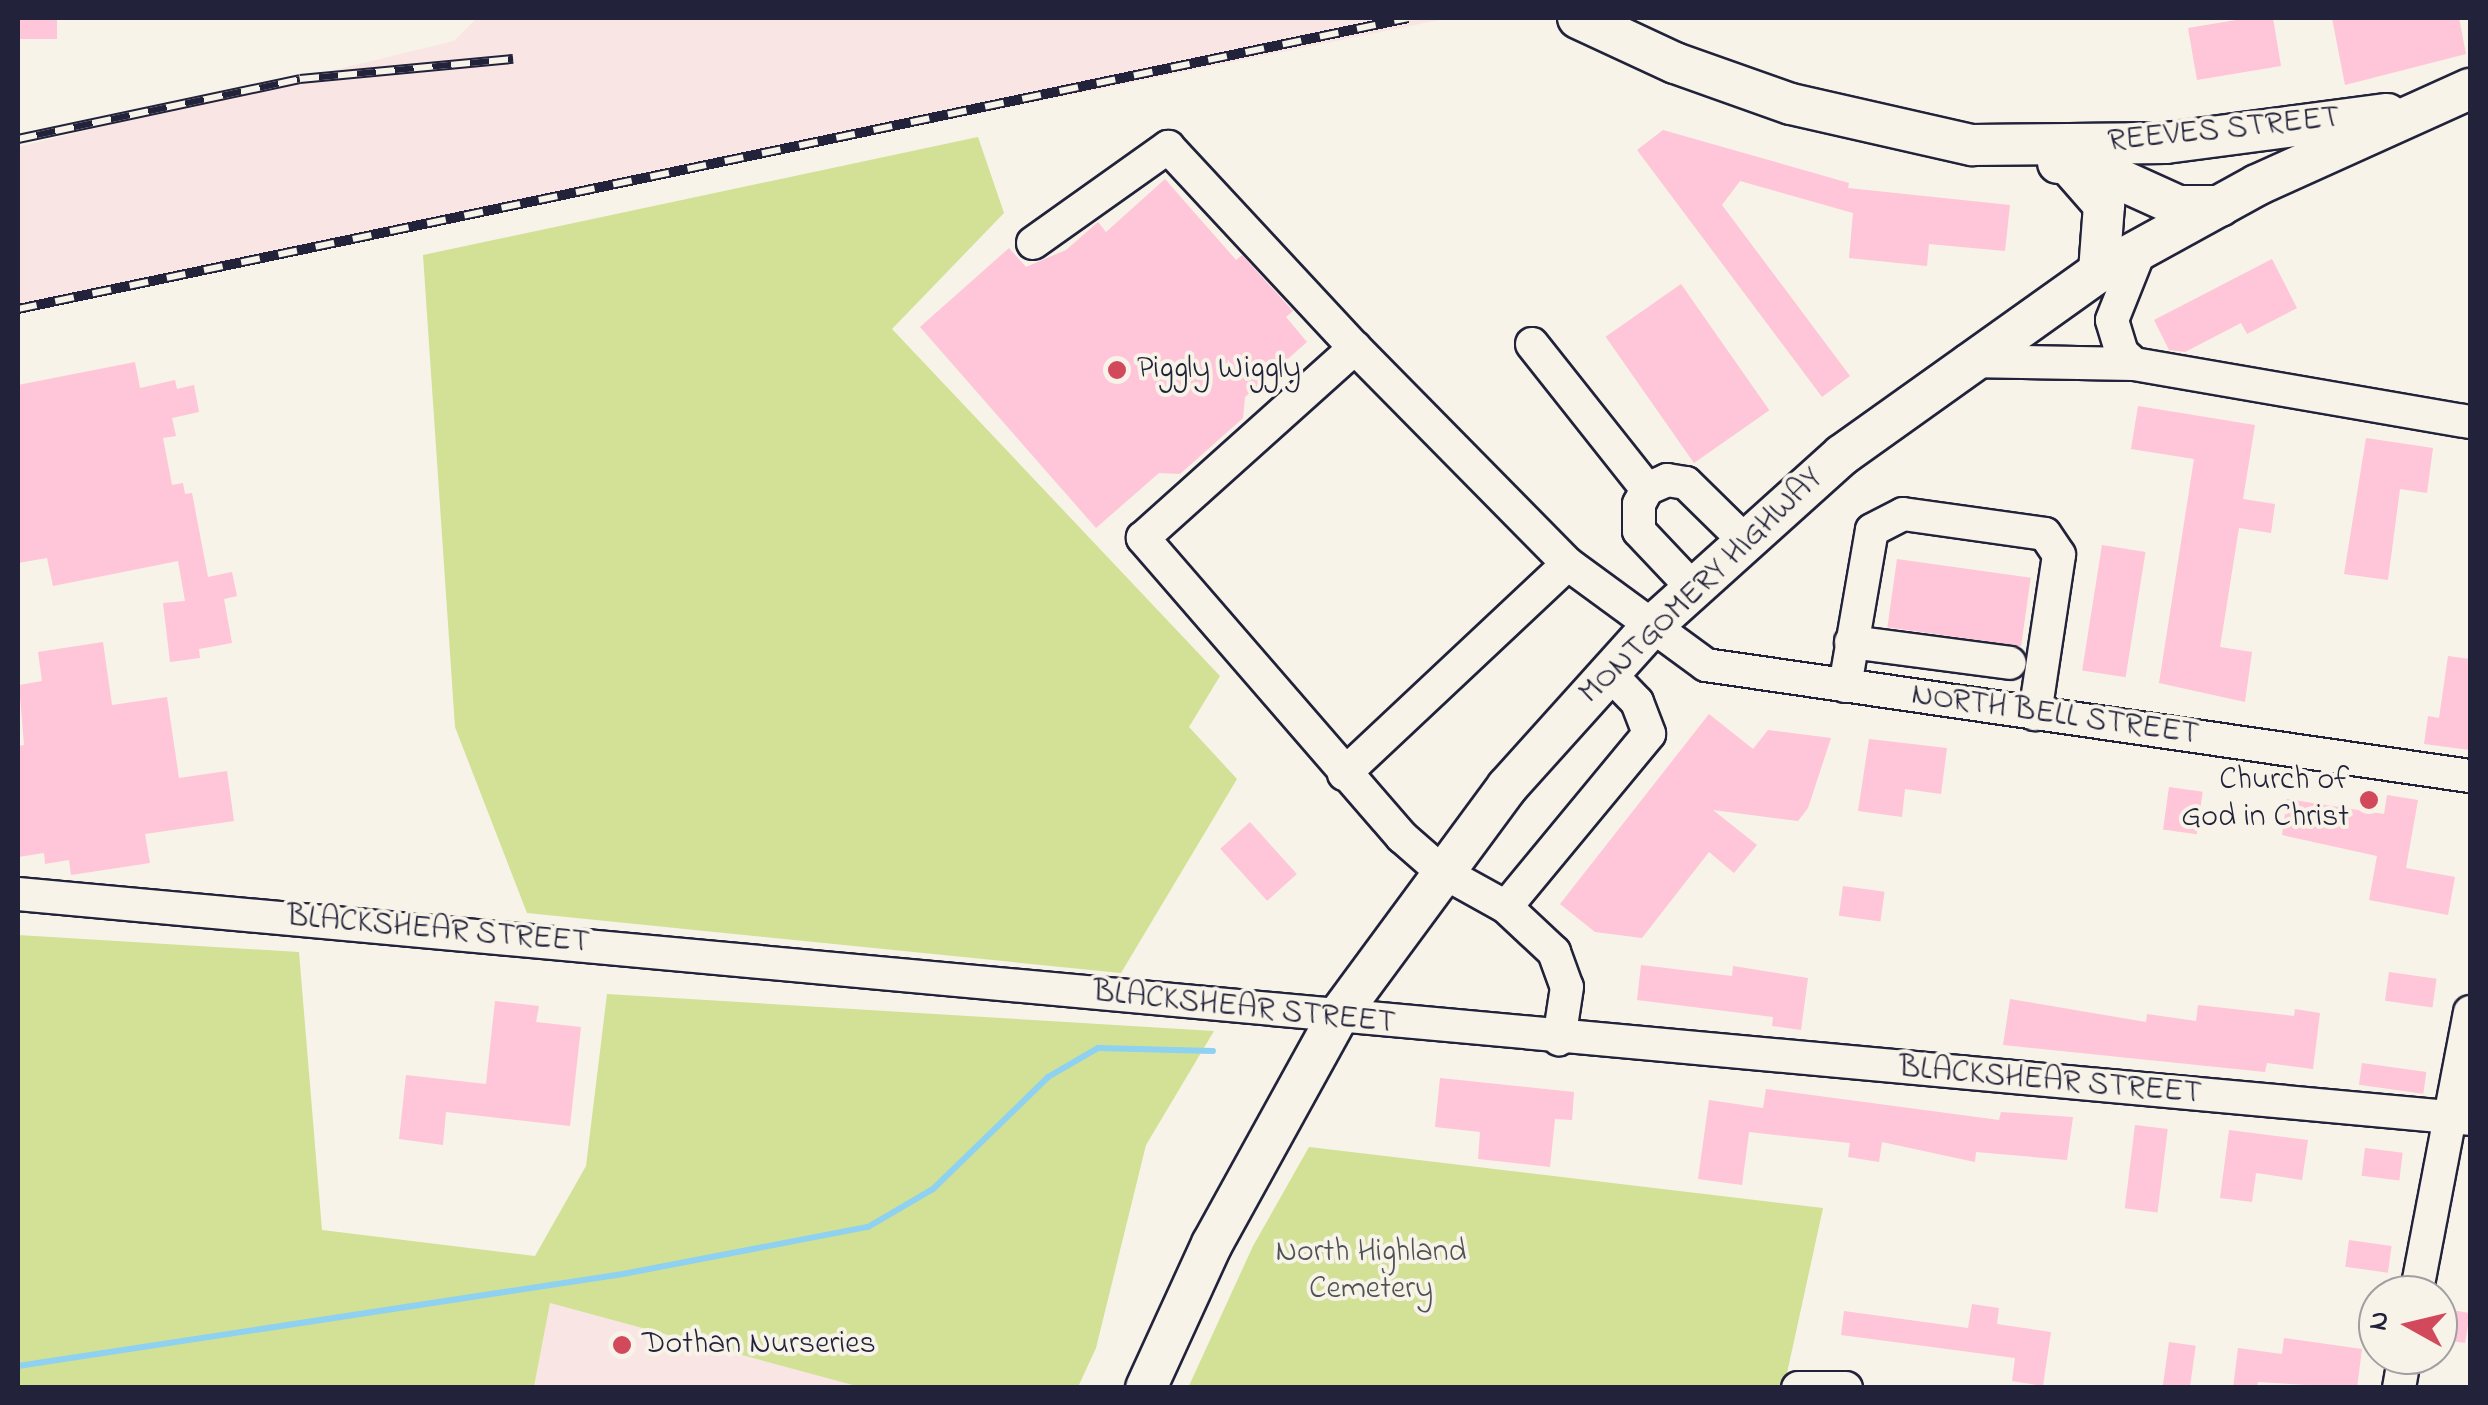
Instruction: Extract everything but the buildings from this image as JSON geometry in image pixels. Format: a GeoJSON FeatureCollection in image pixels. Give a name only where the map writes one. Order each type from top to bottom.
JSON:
{"type":"FeatureCollection","features":[{"type":"Feature","properties":{"kind":"main road","name":"REEVES STREET"},"geometry":{"type":"LineString","coordinates":[[1578,18],[1630,43],[1790,104],[1972,145],[2112,146],[2416,112]]}},
{"type":"Feature","properties":{"kind":"main road","name":"MONTGOMERY HIGHWAY"},"geometry":{"type":"LineString","coordinates":[[1146,1388],[1212,1244],[1336,1019],[1441,871],[1651,626],[1842,454],[1967,361],[2162,230],[2470,88]]}},
{"type":"Feature","properties":{"kind":"main road","name":"REEVES STREET"},"geometry":{"type":"LineString","coordinates":[[1972,145],[2002,160],[2092,166],[2162,230]]}},
{"type":"Feature","properties":{"kind":"main road"},"geometry":{"type":"LineString","coordinates":[[2112,146],[2160,168],[2172,181],[2162,230]]}},
{"type":"Feature","properties":{"kind":"main road"},"geometry":{"type":"LineString","coordinates":[[2066,164],[2092,185],[2104,205],[2099,272]]}},
{"type":"Feature","properties":{"kind":"street","name":"NORTH BELL STREET"},"geometry":{"type":"LineString","coordinates":[[1033,243],[1168,147],[1355,348],[1568,564],[1706,665],[2470,776]]}},
{"type":"Feature","properties":{"kind":"street"},"geometry":{"type":"LineString","coordinates":[[2134,364],[2114,337],[2112,320],[2162,230]]}},
{"type":"Feature","properties":{"kind":"street"},"geometry":{"type":"LineString","coordinates":[[1532,344],[1647,489]]}},
{"type":"Feature","properties":{"kind":"street"},"geometry":{"type":"LineString","coordinates":[[1355,348],[1144,538],[1344,774],[1441,871],[1506,907],[1554,952],[1567,987],[1559,1040]]}},
{"type":"Feature","properties":{"kind":"street"},"geometry":{"type":"LineString","coordinates":[[1967,361],[2134,364],[2470,422]]}},
{"type":"Feature","properties":{"kind":"street"},"geometry":{"type":"LineString","coordinates":[[1692,587],[1639,530],[1639,504],[1647,489],[1667,480],[1686,483],[1744,540]]}},
{"type":"Feature","properties":{"kind":"street"},"geometry":{"type":"LineString","coordinates":[[1845,686],[1865,548],[1872,530],[1886,520],[1911,514],[2045,534],[2059,555],[2035,714]]}},
{"type":"Feature","properties":{"kind":"street"},"geometry":{"type":"LineString","coordinates":[[1344,774],[1568,564]]}},
{"type":"Feature","properties":{"kind":"street"},"geometry":{"type":"LineString","coordinates":[[1851,642],[2010,663]]}},
{"type":"Feature","properties":{"kind":"street"},"geometry":{"type":"LineString","coordinates":[[1506,907],[1649,734],[1637,702],[1608,672]]}},
{"type":"Feature","properties":{"kind":"street","name":"BLACKSHEAR STREET"},"geometry":{"type":"LineString","coordinates":[[18,894],[1559,1040],[2461,1118]]}},
{"type":"Feature","properties":{"kind":"street"},"geometry":{"type":"LineString","coordinates":[[2421,1275],[2461,1118],[2470,1012]]}},
{"type":"Feature","properties":{"kind":"street"},"geometry":{"type":"LineString","coordinates":[[1798,1385],[1846,1388]]}},
{"type":"Feature","properties":{"kind":"shaded area"},"geometry":{"type":"Polygon","coordinates":[[[477,18],[1449,18],[18,309],[18,147],[454,41],[477,18]]]}},
{"type":"Feature","properties":{"kind":"shaded area","name":"Dothan Nurseries"},"geometry":{"type":"Polygon","coordinates":[[[550,1303],[860,1387],[534,1388],[550,1303]]]}},
{"type":"Feature","properties":{"kind":"green space"},"geometry":{"type":"Polygon","coordinates":[[[978,137],[1004,213],[892,329],[1220,676],[1189,727],[1237,779],[1121,973],[527,913],[455,727],[423,255],[978,137]]]}},
{"type":"Feature","properties":{"kind":"green space"},"geometry":{"type":"Polygon","coordinates":[[[18,935],[299,952],[322,1230],[535,1256],[586,1166],[607,994],[1214,1031],[1146,1145],[1096,1348],[1078,1387],[860,1387],[550,1303],[534,1387],[18,1387],[18,935]]]}},
{"type":"Feature","properties":{"kind":"green space","name":"North Highland Cemetery"},"geometry":{"type":"Polygon","coordinates":[[[1309,1147],[1823,1208],[1784,1387],[1188,1388],[1253,1246],[1309,1147]]]}},
{"type":"Feature","properties":{"kind":"waterway"},"geometry":{"type":"LineString","coordinates":[[18,1366],[623,1274],[868,1227],[933,1189],[1048,1077],[1098,1048],[1213,1051]]}},
{"type":"Feature","properties":{"kind":"railway"},"geometry":{"type":"LineString","coordinates":[[18,309],[1408,18]]}},
{"type":"Feature","properties":{"kind":"railway"},"geometry":{"type":"LineString","coordinates":[[18,139],[300,79],[513,59]]}},
{"type":"Feature","properties":{"kind":"place","name":"Piggly Wiggly"},"geometry":{"type":"Point","coordinates":[1117,370]}},
{"type":"Feature","properties":{"kind":"place","name":"Church of God in Christ"},"geometry":{"type":"Point","coordinates":[2369,800]}},
{"type":"Feature","properties":{"kind":"place","name":"Dothan Nurseries"},"geometry":{"type":"Point","coordinates":[622,1345]}}]}
